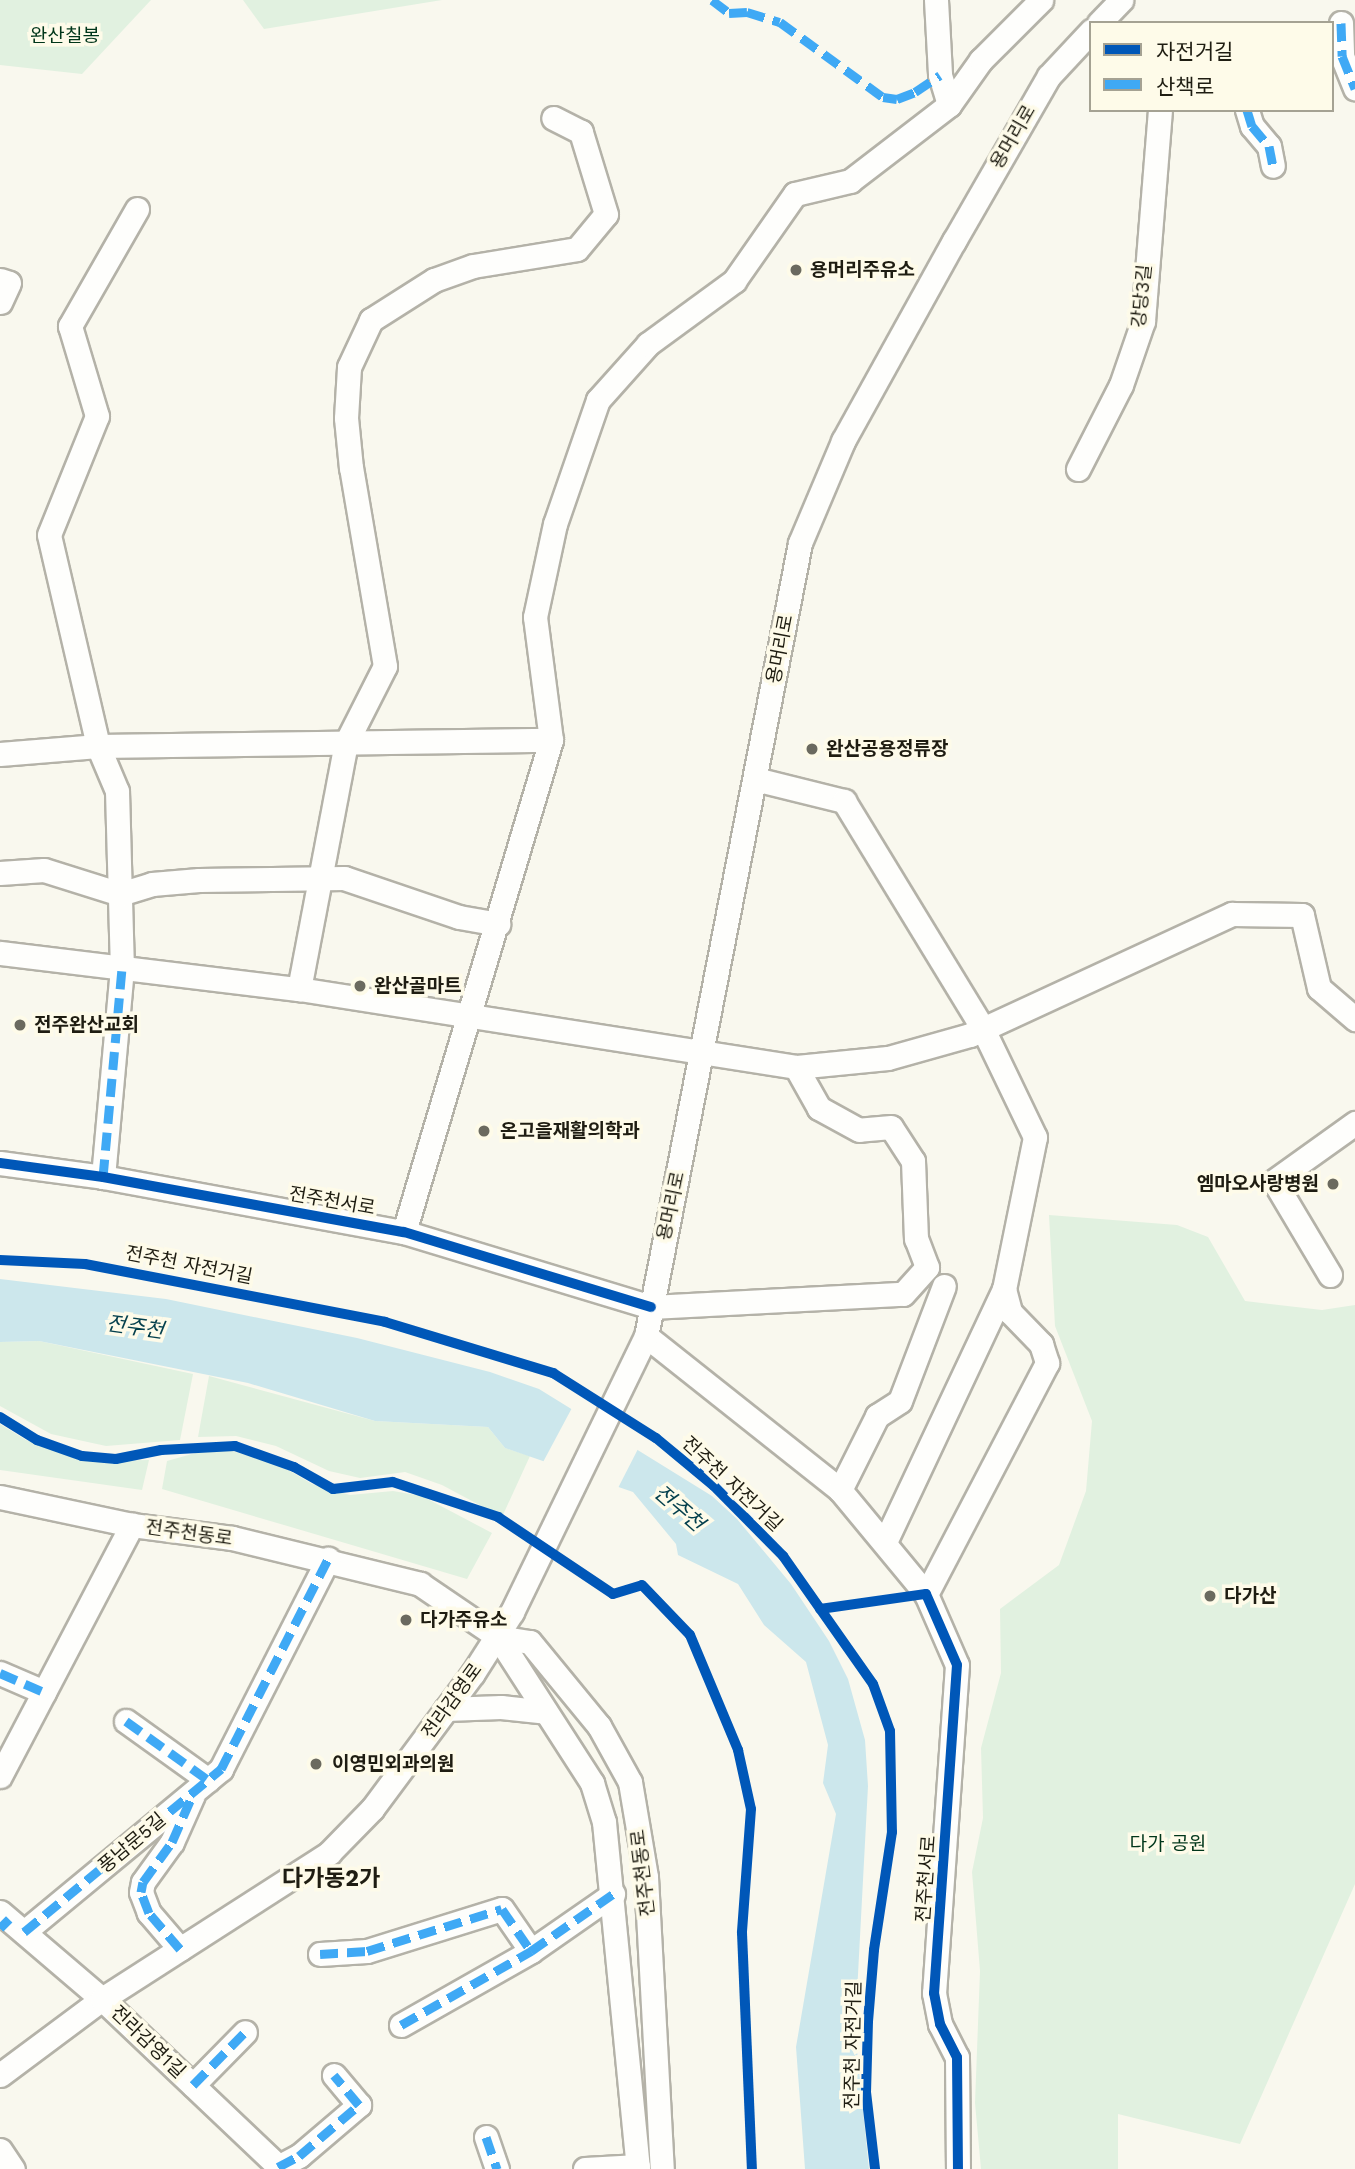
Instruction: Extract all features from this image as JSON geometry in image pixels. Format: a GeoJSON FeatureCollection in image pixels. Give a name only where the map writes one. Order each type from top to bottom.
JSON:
{"type":"FeatureCollection","features":[{"type":"Feature","properties":{"kind":"street"},"geometry":{"type":"LineString","coordinates":[[936,0],[940,75],[949,105]]}},
{"type":"Feature","properties":{"kind":"street"},"geometry":{"type":"LineString","coordinates":[[404,1232],[471,1017],[551,740],[535,617],[555,524],[598,400],[648,344],[734,281],[795,194],[850,181],[949,105],[982,60],[1041,0]]}},
{"type":"Feature","properties":{"kind":"street"},"geometry":{"type":"LineString","coordinates":[[1101,21],[1121,0]]}},
{"type":"Feature","properties":{"kind":"street"},"geometry":{"type":"LineString","coordinates":[[1343,22],[1342,56],[1355,88]]}},
{"type":"Feature","properties":{"kind":"street","name":"용머리로"},"geometry":{"type":"LineString","coordinates":[[517,1602],[633,1369],[646,1336],[800,543],[842,441],[1049,76],[1089,34]]}},
{"type":"Feature","properties":{"kind":"street","name":"강당3길"},"geometry":{"type":"LineString","coordinates":[[1078,469],[1121,385],[1143,321],[1160,112]]}},
{"type":"Feature","properties":{"kind":"street"},"geometry":{"type":"LineString","coordinates":[[1248,112],[1252,127],[1269,146],[1273,166]]}},
{"type":"Feature","properties":{"kind":"street"},"geometry":{"type":"LineString","coordinates":[[299,989],[346,743],[384,666],[351,468],[346,418],[349,367],[371,320],[434,280],[473,266],[577,249],[606,214],[581,132],[552,118]]}},
{"type":"Feature","properties":{"kind":"street"},"geometry":{"type":"LineString","coordinates":[[103,1177],[122,968],[117,791],[98,746],[49,535],[97,416],[70,326],[137,209]]}},
{"type":"Feature","properties":{"kind":"street"},"geometry":{"type":"LineString","coordinates":[[0,280],[9,284],[0,302]]}},
{"type":"Feature","properties":{"kind":"street"},"geometry":{"type":"LineString","coordinates":[[0,754],[98,746],[551,740]]}},
{"type":"Feature","properties":{"kind":"street"},"geometry":{"type":"LineString","coordinates":[[755,779],[844,801],[983,1029],[1035,1137],[1004,1289],[885,1542]]}},
{"type":"Feature","properties":{"kind":"street"},"geometry":{"type":"LineString","coordinates":[[0,873],[44,870],[120,894],[152,884],[199,880],[344,878],[458,917],[498,923]]}},
{"type":"Feature","properties":{"kind":"street"},"geometry":{"type":"LineString","coordinates":[[0,953],[299,989],[796,1067],[888,1058],[983,1029],[1232,914],[1302,915],[1319,988],[1355,1019]]}},
{"type":"Feature","properties":{"kind":"street","name":"전주천서로"},"geometry":{"type":"LineString","coordinates":[[0,1163],[103,1177],[404,1232],[651,1307],[904,1294],[927,1267],[916,1239],[913,1161],[891,1127],[859,1130],[819,1108],[796,1067]]}},
{"type":"Feature","properties":{"kind":"street"},"geometry":{"type":"LineString","coordinates":[[1330,1275],[1274,1181],[1355,1123]]}},
{"type":"Feature","properties":{"kind":"street"},"geometry":{"type":"LineString","coordinates":[[840,1489],[877,1416],[900,1401],[944,1286]]}},
{"type":"Feature","properties":{"kind":"street"},"geometry":{"type":"LineString","coordinates":[[926,1594],[1047,1363],[1041,1344],[1010,1312],[1004,1289]]}},
{"type":"Feature","properties":{"kind":"street","name":"전주천서로"},"geometry":{"type":"LineString","coordinates":[[646,1336],[840,1489],[926,1594],[957,1665],[934,1993],[940,2024],[957,2057],[958,2169]]}},
{"type":"Feature","properties":{"kind":"street","name":"전주천동로"},"geometry":{"type":"LineString","coordinates":[[0,1497],[132,1525],[232,1538],[328,1559],[420,1584],[498,1637],[592,1783],[604,1822],[638,2168],[585,2169]]}},
{"type":"Feature","properties":{"kind":"street","name":"전주천동로"},"geometry":{"type":"LineString","coordinates":[[44,1692],[132,1525]]}},
{"type":"Feature","properties":{"kind":"street","name":"풍남문5길"},"geometry":{"type":"LineString","coordinates":[[102,1999],[8,1923],[221,1769],[328,1559]]}},
{"type":"Feature","properties":{"kind":"street","name":"전라감영로"},"geometry":{"type":"LineString","coordinates":[[0,2075],[102,1999],[329,1853],[372,1809],[498,1637],[517,1602]]}},
{"type":"Feature","properties":{"kind":"street","name":"전주천동로"},"geometry":{"type":"LineString","coordinates":[[498,1637],[530,1643],[599,1726],[630,1782],[646,1877],[662,2169]]}},
{"type":"Feature","properties":{"kind":"street"},"geometry":{"type":"LineString","coordinates":[[0,1673],[44,1692],[0,1776]]}},
{"type":"Feature","properties":{"kind":"street"},"geometry":{"type":"LineString","coordinates":[[446,1709],[501,1707],[546,1712]]}},
{"type":"Feature","properties":{"kind":"street"},"geometry":{"type":"LineString","coordinates":[[126,1721],[201,1786],[172,1842],[143,1882],[141,1892],[149,1913],[180,1949]]}},
{"type":"Feature","properties":{"kind":"street","name":"전주천동로"},"geometry":{"type":"LineString","coordinates":[[401,2025],[531,1951],[613,1894]]}},
{"type":"Feature","properties":{"kind":"street"},"geometry":{"type":"LineString","coordinates":[[320,1954],[367,1951],[502,1909],[531,1951]]}},
{"type":"Feature","properties":{"kind":"street","name":"전라감영1길"},"geometry":{"type":"LineString","coordinates":[[102,1999],[280,2168],[299,2156],[359,2105],[334,2075]]}},
{"type":"Feature","properties":{"kind":"street","name":"전라감영1길"},"geometry":{"type":"LineString","coordinates":[[193,2085],[245,2032]]}},
{"type":"Feature","properties":{"kind":"street"},"geometry":{"type":"LineString","coordinates":[[486,2137],[497,2169]]}},
{"type":"Feature","properties":{"kind":"street"},"geometry":{"type":"LineString","coordinates":[[0,2150],[13,2169]]}},
{"type":"Feature","properties":{"kind":"green space","name":"완산칠봉"},"geometry":{"type":"Polygon","coordinates":[[[0,0],[151,0],[82,74],[0,65],[0,0]]]}},
{"type":"Feature","properties":{"kind":"green space"},"geometry":{"type":"Polygon","coordinates":[[[243,0],[442,0],[264,29],[243,0]]]}},
{"type":"Feature","properties":{"kind":"green space","name":"다가 공원"},"geometry":{"type":"Polygon","coordinates":[[[1049,1215],[1177,1225],[1208,1237],[1245,1301],[1322,1310],[1355,1305],[1355,1884],[1240,2144],[1118,2114],[1118,2169],[981,2169],[975,2103],[980,1971],[972,1872],[983,1818],[981,1748],[1001,1673],[1000,1609],[1059,1565],[1086,1491],[1092,1421],[1055,1326],[1049,1215]]]}},
{"type":"Feature","properties":{"kind":"green space"},"geometry":{"type":"Polygon","coordinates":[[[39,1341],[193,1374],[180,1440],[106,1446],[51,1434],[0,1406],[0,1342],[39,1341]]]}},
{"type":"Feature","properties":{"kind":"green space"},"geometry":{"type":"Polygon","coordinates":[[[209,1376],[375,1421],[488,1427],[505,1448],[530,1456],[502,1517],[442,1485],[405,1472],[360,1478],[329,1471],[276,1446],[236,1436],[198,1437],[209,1376]]]}},
{"type":"Feature","properties":{"kind":"green space"},"geometry":{"type":"Polygon","coordinates":[[[0,1424],[26,1440],[82,1461],[149,1460],[142,1490],[0,1470],[0,1424]]]}},
{"type":"Feature","properties":{"kind":"green space"},"geometry":{"type":"Polygon","coordinates":[[[229,1450],[280,1465],[312,1484],[350,1495],[393,1491],[422,1496],[492,1533],[467,1579],[162,1489],[167,1461],[199,1452],[229,1450]]]}},
{"type":"Feature","properties":{"kind":"water","name":"전주천"},"geometry":{"type":"Polygon","coordinates":[[[0,1279],[166,1299],[357,1338],[490,1372],[539,1389],[712,1496],[737,1519],[791,1584],[829,1641],[848,1679],[865,1740],[868,1786],[855,2031],[869,2169],[805,2169],[796,2047],[836,1814],[823,1783],[828,1745],[806,1662],[764,1625],[738,1584],[678,1555],[676,1544],[633,1492],[505,1448],[488,1427],[375,1421],[248,1383],[39,1341],[0,1342],[0,1279]]]}},
{"type":"Feature","properties":{"kind":"pier"},"geometry":{"type":"Polygon","coordinates":[[[573,1406],[639,1447],[617,1490],[542,1464],[573,1406]]]}},
{"type":"Feature","properties":{"kind":"marked path"},"geometry":{"type":"LineString","coordinates":[[712,0],[729,13],[747,12],[780,22],[883,97],[897,99],[915,92],[940,75]]}},
{"type":"Feature","properties":{"kind":"marked path"},"geometry":{"type":"LineString","coordinates":[[1341,23],[1342,56],[1355,88]]}},
{"type":"Feature","properties":{"kind":"marked path"},"geometry":{"type":"LineString","coordinates":[[1248,112],[1252,126],[1269,146],[1273,166]]}},
{"type":"Feature","properties":{"kind":"marked path"},"geometry":{"type":"LineString","coordinates":[[103,1177],[122,968]]}},
{"type":"Feature","properties":{"kind":"marked path"},"geometry":{"type":"LineString","coordinates":[[24,1932],[221,1769],[328,1559]]}},
{"type":"Feature","properties":{"kind":"marked path"},"geometry":{"type":"LineString","coordinates":[[0,1673],[44,1692]]}},
{"type":"Feature","properties":{"kind":"marked path"},"geometry":{"type":"LineString","coordinates":[[126,1721],[208,1780]]}},
{"type":"Feature","properties":{"kind":"marked path"},"geometry":{"type":"LineString","coordinates":[[180,1949],[149,1913],[141,1892],[143,1882],[172,1842],[193,1794]]}},
{"type":"Feature","properties":{"kind":"marked path"},"geometry":{"type":"LineString","coordinates":[[401,2025],[531,1951],[613,1894]]}},
{"type":"Feature","properties":{"kind":"marked path"},"geometry":{"type":"LineString","coordinates":[[320,1954],[367,1951],[502,1909],[531,1951]]}},
{"type":"Feature","properties":{"kind":"marked path"},"geometry":{"type":"LineString","coordinates":[[0,1928],[9,1919]]}},
{"type":"Feature","properties":{"kind":"marked path"},"geometry":{"type":"LineString","coordinates":[[193,2085],[245,2032]]}},
{"type":"Feature","properties":{"kind":"marked path"},"geometry":{"type":"LineString","coordinates":[[278,2167],[299,2156],[359,2105],[334,2075]]}},
{"type":"Feature","properties":{"kind":"marked path"},"geometry":{"type":"LineString","coordinates":[[486,2137],[497,2169]]}},
{"type":"Feature","properties":{"kind":"cycle path"},"geometry":{"type":"LineString","coordinates":[[0,1163],[103,1177],[404,1232],[651,1307]]}},
{"type":"Feature","properties":{"kind":"cycle path","name":"전주천 자전거길"},"geometry":{"type":"LineString","coordinates":[[0,1260],[85,1264],[385,1322],[553,1373],[656,1438],[714,1486],[783,1556],[873,1684],[890,1731],[892,1832],[874,1950],[868,2021],[866,2092],[875,2169]]}},
{"type":"Feature","properties":{"kind":"cycle path"},"geometry":{"type":"LineString","coordinates":[[0,1417],[37,1440],[82,1456],[116,1459],[161,1450],[235,1446],[294,1467],[333,1489],[393,1482],[498,1517],[613,1594],[642,1585],[690,1635],[738,1750],[751,1809],[742,1933],[752,2169]]}},
{"type":"Feature","properties":{"kind":"cycle path"},"geometry":{"type":"LineString","coordinates":[[820,1609],[926,1594],[957,1665],[934,1993],[940,2024],[957,2057],[958,2169]]}},
{"type":"Feature","properties":{"kind":"place","name":"용머리주유소"},"geometry":{"type":"Point","coordinates":[796,270]}},
{"type":"Feature","properties":{"kind":"place","name":"완산공용정류장"},"geometry":{"type":"Point","coordinates":[812,749]}},
{"type":"Feature","properties":{"kind":"place","name":"완산골마트"},"geometry":{"type":"Point","coordinates":[360,986]}},
{"type":"Feature","properties":{"kind":"place","name":"전주완산교회"},"geometry":{"type":"Point","coordinates":[20,1025]}},
{"type":"Feature","properties":{"kind":"place","name":"온고을재활의학과"},"geometry":{"type":"Point","coordinates":[484,1131]}},
{"type":"Feature","properties":{"kind":"place","name":"엠마오사랑병원"},"geometry":{"type":"Point","coordinates":[1333,1184]}},
{"type":"Feature","properties":{"kind":"place","name":"다가산"},"geometry":{"type":"Point","coordinates":[1210,1596]}},
{"type":"Feature","properties":{"kind":"place","name":"다가주유소"},"geometry":{"type":"Point","coordinates":[406,1620]}},
{"type":"Feature","properties":{"kind":"place","name":"이영민외과의원"},"geometry":{"type":"Point","coordinates":[316,1764]}},
{"type":"Feature","properties":{"kind":"district","name":"다가동2가"},"geometry":{"type":"Point","coordinates":[331,1879]}}]}
